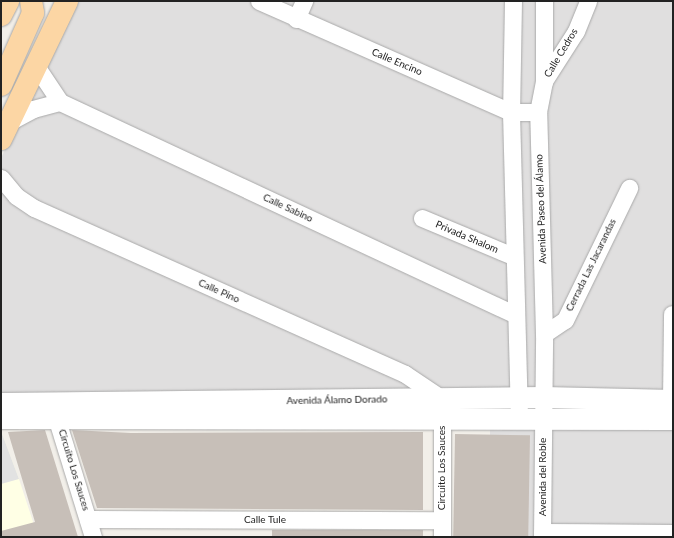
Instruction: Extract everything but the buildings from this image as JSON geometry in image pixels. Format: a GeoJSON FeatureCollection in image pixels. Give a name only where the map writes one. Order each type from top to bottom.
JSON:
{"type":"FeatureCollection","features":[{"type":"Feature","properties":{"kind":"main road"},"geometry":{"type":"LineString","coordinates":[[1,15],[8,1]]}},
{"type":"Feature","properties":{"kind":"main road"},"geometry":{"type":"LineString","coordinates":[[1,85],[33,13],[31,1]]}},
{"type":"Feature","properties":{"kind":"main road"},"geometry":{"type":"LineString","coordinates":[[5,130],[67,1]]}},
{"type":"Feature","properties":{"kind":"street","name":"Calle Encino"},"geometry":{"type":"LineString","coordinates":[[259,1],[296,19],[511,112],[538,112]]}},
{"type":"Feature","properties":{"kind":"street"},"geometry":{"type":"LineString","coordinates":[[296,19],[304,1]]}},
{"type":"Feature","properties":{"kind":"street"},"geometry":{"type":"LineString","coordinates":[[513,1],[511,112],[513,256],[520,408]]}},
{"type":"Feature","properties":{"kind":"street","name":"Avenida Paseo del Álamo"},"geometry":{"type":"LineString","coordinates":[[543,418],[544,334],[538,112],[544,82],[544,1]]}},
{"type":"Feature","properties":{"kind":"street","name":"Calle Cedros"},"geometry":{"type":"LineString","coordinates":[[544,82],[576,31],[588,1]]}},
{"type":"Feature","properties":{"kind":"street"},"geometry":{"type":"LineString","coordinates":[[5,130],[33,109],[60,102],[36,66]]}},
{"type":"Feature","properties":{"kind":"street","name":"Calle Sabino"},"geometry":{"type":"LineString","coordinates":[[60,102],[516,315]]}},
{"type":"Feature","properties":{"kind":"street","name":"Calle Pino"},"geometry":{"type":"LineString","coordinates":[[1,178],[16,196],[34,208],[405,374],[442,408]]}},
{"type":"Feature","properties":{"kind":"street","name":"Cerrada Las Jacarandas"},"geometry":{"type":"LineString","coordinates":[[544,334],[565,320],[628,188]]}},
{"type":"Feature","properties":{"kind":"street","name":"Privada Shalom"},"geometry":{"type":"LineString","coordinates":[[422,218],[513,256]]}},
{"type":"Feature","properties":{"kind":"street"},"geometry":{"type":"LineString","coordinates":[[672,314],[672,407]]}},
{"type":"Feature","properties":{"kind":"street","name":"Avenida Álamo Dorado"},"geometry":{"type":"LineString","coordinates":[[520,408],[543,397],[672,407]]}},
{"type":"Feature","properties":{"kind":"street","name":"Avenida Álamo Dorado"},"geometry":{"type":"LineString","coordinates":[[1,403],[55,411]]}},
{"type":"Feature","properties":{"kind":"street","name":"Avenida Álamo Dorado"},"geometry":{"type":"LineString","coordinates":[[1,418],[55,411],[262,411],[520,408],[543,418],[672,407]]}},
{"type":"Feature","properties":{"kind":"street","name":"Circuito Los Sauces"},"geometry":{"type":"LineString","coordinates":[[442,408],[442,537]]}},
{"type":"Feature","properties":{"kind":"street","name":"Circuito Los Sauces"},"geometry":{"type":"LineString","coordinates":[[55,411],[93,537]]}},
{"type":"Feature","properties":{"kind":"street","name":"Avenida del Roble"},"geometry":{"type":"LineString","coordinates":[[542,534],[543,418]]}},
{"type":"Feature","properties":{"kind":"street","name":"Calle Tule"},"geometry":{"type":"LineString","coordinates":[[88,519],[442,520]]}},
{"type":"Feature","properties":{"kind":"street"},"geometry":{"type":"LineString","coordinates":[[542,534],[672,534]]}},
{"type":"Feature","properties":{"kind":"shaded area"},"geometry":{"type":"Polygon","coordinates":[[[77,1],[673,1],[673,397],[1,396],[1,158],[77,1]]]}},
{"type":"Feature","properties":{"kind":"shaded area"},"geometry":{"type":"Polygon","coordinates":[[[490,414],[673,414],[673,537],[490,537],[490,414]]]}},
{"type":"Feature","properties":{"kind":"shaded area"},"geometry":{"type":"Polygon","coordinates":[[[1,431],[19,479],[38,537],[1,537],[1,431]]]}},
{"type":"Feature","properties":{"kind":"shaded area"},"geometry":{"type":"Polygon","coordinates":[[[1,431],[19,479],[1,484],[1,431]]]}}]}
